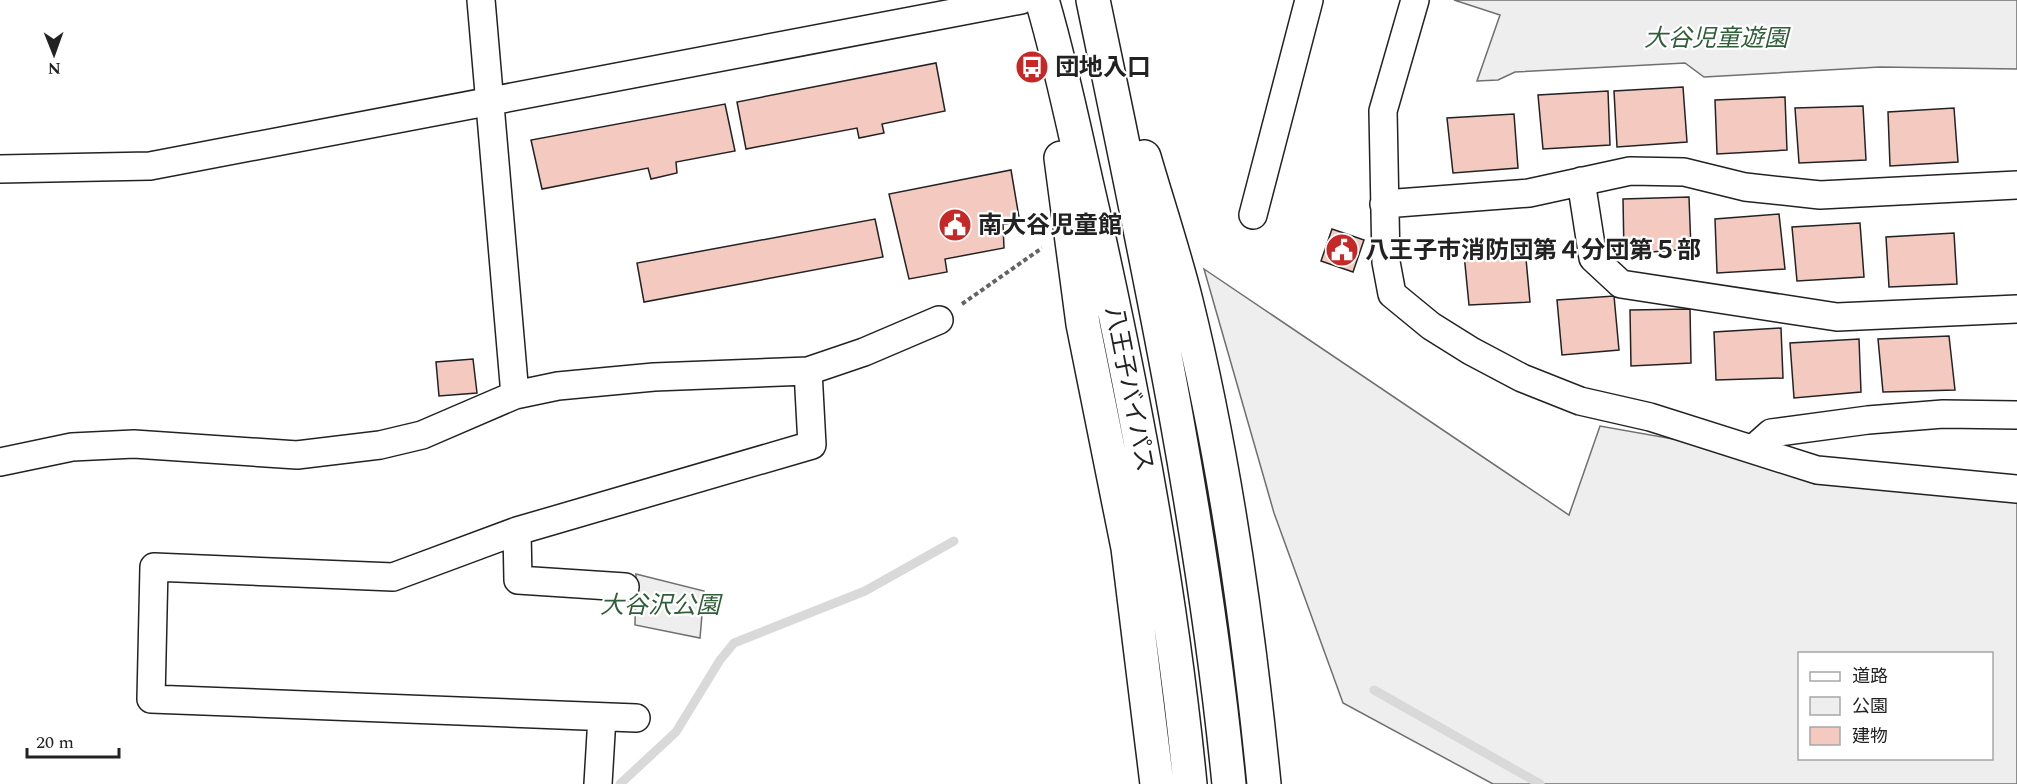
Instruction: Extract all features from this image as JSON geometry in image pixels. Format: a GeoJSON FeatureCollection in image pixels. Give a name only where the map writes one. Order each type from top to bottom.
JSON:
{"type":"FeatureCollection","features":[{"type":"Feature","properties":{"kind":"highway","name":"八王子バイパス"},"geometry":{"type":"LineString","coordinates":[[1042,0],[1056,50],[1137,417],[1163,560],[1179,675],[1190,784]]}},
{"type":"Feature","properties":{"kind":"highway"},"geometry":{"type":"LineString","coordinates":[[1042,0],[1083,324],[1128,548],[1157,784]]}},
{"type":"Feature","properties":{"kind":"highway","name":"八王子バイパス"},"geometry":{"type":"LineString","coordinates":[[1096,16],[1187,471],[1218,671],[1229,784]]}},
{"type":"Feature","properties":{"kind":"highway"},"geometry":{"type":"LineString","coordinates":[[1096,16],[1141,148],[1188,313],[1218,451],[1251,646],[1264,784]]}},
{"type":"Feature","properties":{"kind":"street"},"geometry":{"type":"LineString","coordinates":[[481,0],[515,394]]}},
{"type":"Feature","properties":{"kind":"street"},"geometry":{"type":"LineString","coordinates":[[0,169],[150,166],[488,102],[911,10],[1021,0]]}},
{"type":"Feature","properties":{"kind":"street"},"geometry":{"type":"LineString","coordinates":[[1254,215],[1309,0]]}},
{"type":"Feature","properties":{"kind":"street"},"geometry":{"type":"LineString","coordinates":[[1415,0],[1383,111],[1386,262],[1392,294],[1431,326],[1471,351],[1522,378],[1580,401],[1650,417],[1817,470],[2017,489]]}},
{"type":"Feature","properties":{"kind":"street"},"geometry":{"type":"LineString","coordinates":[[1384,204],[1528,193],[1630,171],[1684,172],[1745,187],[1820,195],[2017,184]]}},
{"type":"Feature","properties":{"kind":"street"},"geometry":{"type":"LineString","coordinates":[[1581,182],[1593,258],[1621,284],[1837,317],[2017,309]]}},
{"type":"Feature","properties":{"kind":"street"},"geometry":{"type":"LineString","coordinates":[[0,462],[72,447],[124,445],[297,455],[380,445],[422,435],[515,394],[558,386],[654,377],[808,371],[864,352],[939,320]]}},
{"type":"Feature","properties":{"kind":"street"},"geometry":{"type":"LineString","coordinates":[[636,718],[151,699],[154,567],[393,577],[517,531],[812,445],[808,371]]}},
{"type":"Feature","properties":{"kind":"street"},"geometry":{"type":"LineString","coordinates":[[1753,449],[1771,433],[1943,414],[2017,415]]}},
{"type":"Feature","properties":{"kind":"street"},"geometry":{"type":"LineString","coordinates":[[517,531],[518,580],[625,586]]}},
{"type":"Feature","properties":{"kind":"street"},"geometry":{"type":"LineString","coordinates":[[598,784],[602,717]]}},
{"type":"Feature","properties":{"kind":"path"},"geometry":{"type":"LineString","coordinates":[[939,320],[1010,274],[1051,242]]}},
{"type":"Feature","properties":{"kind":"green space","name":"大谷児童遊園"},"geometry":{"type":"Polygon","coordinates":[[[1454,0],[2017,0],[2017,69],[1880,67],[1704,77],[1685,63],[1515,72],[1498,80],[1477,81],[1500,15],[1454,0]]]}},
{"type":"Feature","properties":{"kind":"green space"},"geometry":{"type":"Polygon","coordinates":[[[1204,269],[1569,515],[1600,426],[2017,500],[2017,784],[1493,784],[1343,703],[1274,513],[1204,269]]]}},
{"type":"Feature","properties":{"kind":"green space","name":"大谷沢公園"},"geometry":{"type":"Polygon","coordinates":[[[636,574],[704,591],[700,638],[635,625],[636,574]]]}},
{"type":"Feature","properties":{"kind":"building"},"geometry":{"type":"Polygon","coordinates":[[[936,63],[945,111],[882,124],[884,133],[859,138],[857,128],[746,149],[737,102],[936,63]]]}},
{"type":"Feature","properties":{"kind":"building"},"geometry":{"type":"Polygon","coordinates":[[[1683,87],[1687,142],[1617,147],[1614,91],[1683,87]]]}},
{"type":"Feature","properties":{"kind":"building"},"geometry":{"type":"Polygon","coordinates":[[[1608,91],[1610,145],[1543,149],[1538,95],[1608,91]]]}},
{"type":"Feature","properties":{"kind":"building"},"geometry":{"type":"Polygon","coordinates":[[[1785,97],[1787,150],[1717,154],[1715,100],[1785,97]]]}},
{"type":"Feature","properties":{"kind":"building"},"geometry":{"type":"Polygon","coordinates":[[[725,104],[735,151],[676,162],[677,173],[651,179],[648,168],[542,189],[531,140],[725,104]]]}},
{"type":"Feature","properties":{"kind":"building"},"geometry":{"type":"Polygon","coordinates":[[[1863,106],[1866,160],[1799,163],[1795,108],[1863,106]]]}},
{"type":"Feature","properties":{"kind":"building"},"geometry":{"type":"Polygon","coordinates":[[[1954,108],[1958,162],[1890,166],[1888,112],[1954,108]]]}},
{"type":"Feature","properties":{"kind":"building"},"geometry":{"type":"Polygon","coordinates":[[[1514,114],[1518,168],[1453,173],[1447,118],[1514,114]]]}},
{"type":"Feature","properties":{"kind":"building"},"geometry":{"type":"Polygon","coordinates":[[[1011,170],[1020,223],[1003,224],[1004,248],[945,259],[947,272],[909,279],[889,194],[1011,170]]]}},
{"type":"Feature","properties":{"kind":"building"},"geometry":{"type":"Polygon","coordinates":[[[1689,197],[1691,249],[1624,254],[1623,199],[1689,197]]]}},
{"type":"Feature","properties":{"kind":"building"},"geometry":{"type":"Polygon","coordinates":[[[1779,214],[1785,269],[1717,273],[1715,219],[1779,214]]]}},
{"type":"Feature","properties":{"kind":"building"},"geometry":{"type":"Polygon","coordinates":[[[875,219],[883,257],[644,302],[637,263],[875,219]]]}},
{"type":"Feature","properties":{"kind":"building"},"geometry":{"type":"Polygon","coordinates":[[[1860,223],[1864,277],[1797,281],[1792,227],[1860,223]]]}},
{"type":"Feature","properties":{"kind":"building","name":"八王子市消防団第４分団第５部"},"geometry":{"type":"Polygon","coordinates":[[[1332,229],[1364,240],[1353,272],[1321,261],[1332,229]]]}},
{"type":"Feature","properties":{"kind":"building"},"geometry":{"type":"Polygon","coordinates":[[[1954,233],[1957,284],[1889,287],[1886,237],[1954,233]]]}},
{"type":"Feature","properties":{"kind":"building"},"geometry":{"type":"Polygon","coordinates":[[[1525,248],[1530,302],[1469,305],[1464,254],[1525,248]]]}},
{"type":"Feature","properties":{"kind":"building"},"geometry":{"type":"Polygon","coordinates":[[[1614,296],[1619,350],[1562,355],[1557,300],[1614,296]]]}},
{"type":"Feature","properties":{"kind":"building"},"geometry":{"type":"Polygon","coordinates":[[[1690,309],[1691,363],[1631,366],[1630,310],[1690,309]]]}},
{"type":"Feature","properties":{"kind":"building"},"geometry":{"type":"Polygon","coordinates":[[[1781,328],[1783,378],[1716,380],[1714,332],[1781,328]]]}},
{"type":"Feature","properties":{"kind":"building"},"geometry":{"type":"Polygon","coordinates":[[[1949,336],[1955,390],[1883,392],[1878,339],[1949,336]]]}},
{"type":"Feature","properties":{"kind":"building"},"geometry":{"type":"Polygon","coordinates":[[[1859,339],[1861,392],[1794,398],[1790,343],[1859,339]]]}},
{"type":"Feature","properties":{"kind":"building"},"geometry":{"type":"Polygon","coordinates":[[[473,359],[477,393],[439,396],[436,362],[473,359]]]}},
{"type":"Feature","properties":{"kind":"waterway"},"geometry":{"type":"LineString","coordinates":[[620,784],[676,732],[720,660],[734,643],[865,591],[954,541]]}},
{"type":"Feature","properties":{"kind":"waterway"},"geometry":{"type":"LineString","coordinates":[[1374,690],[1540,784]]}},
{"type":"Feature","properties":{"kind":"place","name":"団地入口"},"geometry":{"type":"Point","coordinates":[1032,67]}},
{"type":"Feature","properties":{"kind":"place","name":"南大谷児童館"},"geometry":{"type":"Point","coordinates":[955,225]}},
{"type":"Feature","properties":{"kind":"place","name":"八王子市消防団第４分団第５部"},"geometry":{"type":"Point","coordinates":[1342,250]}}]}
